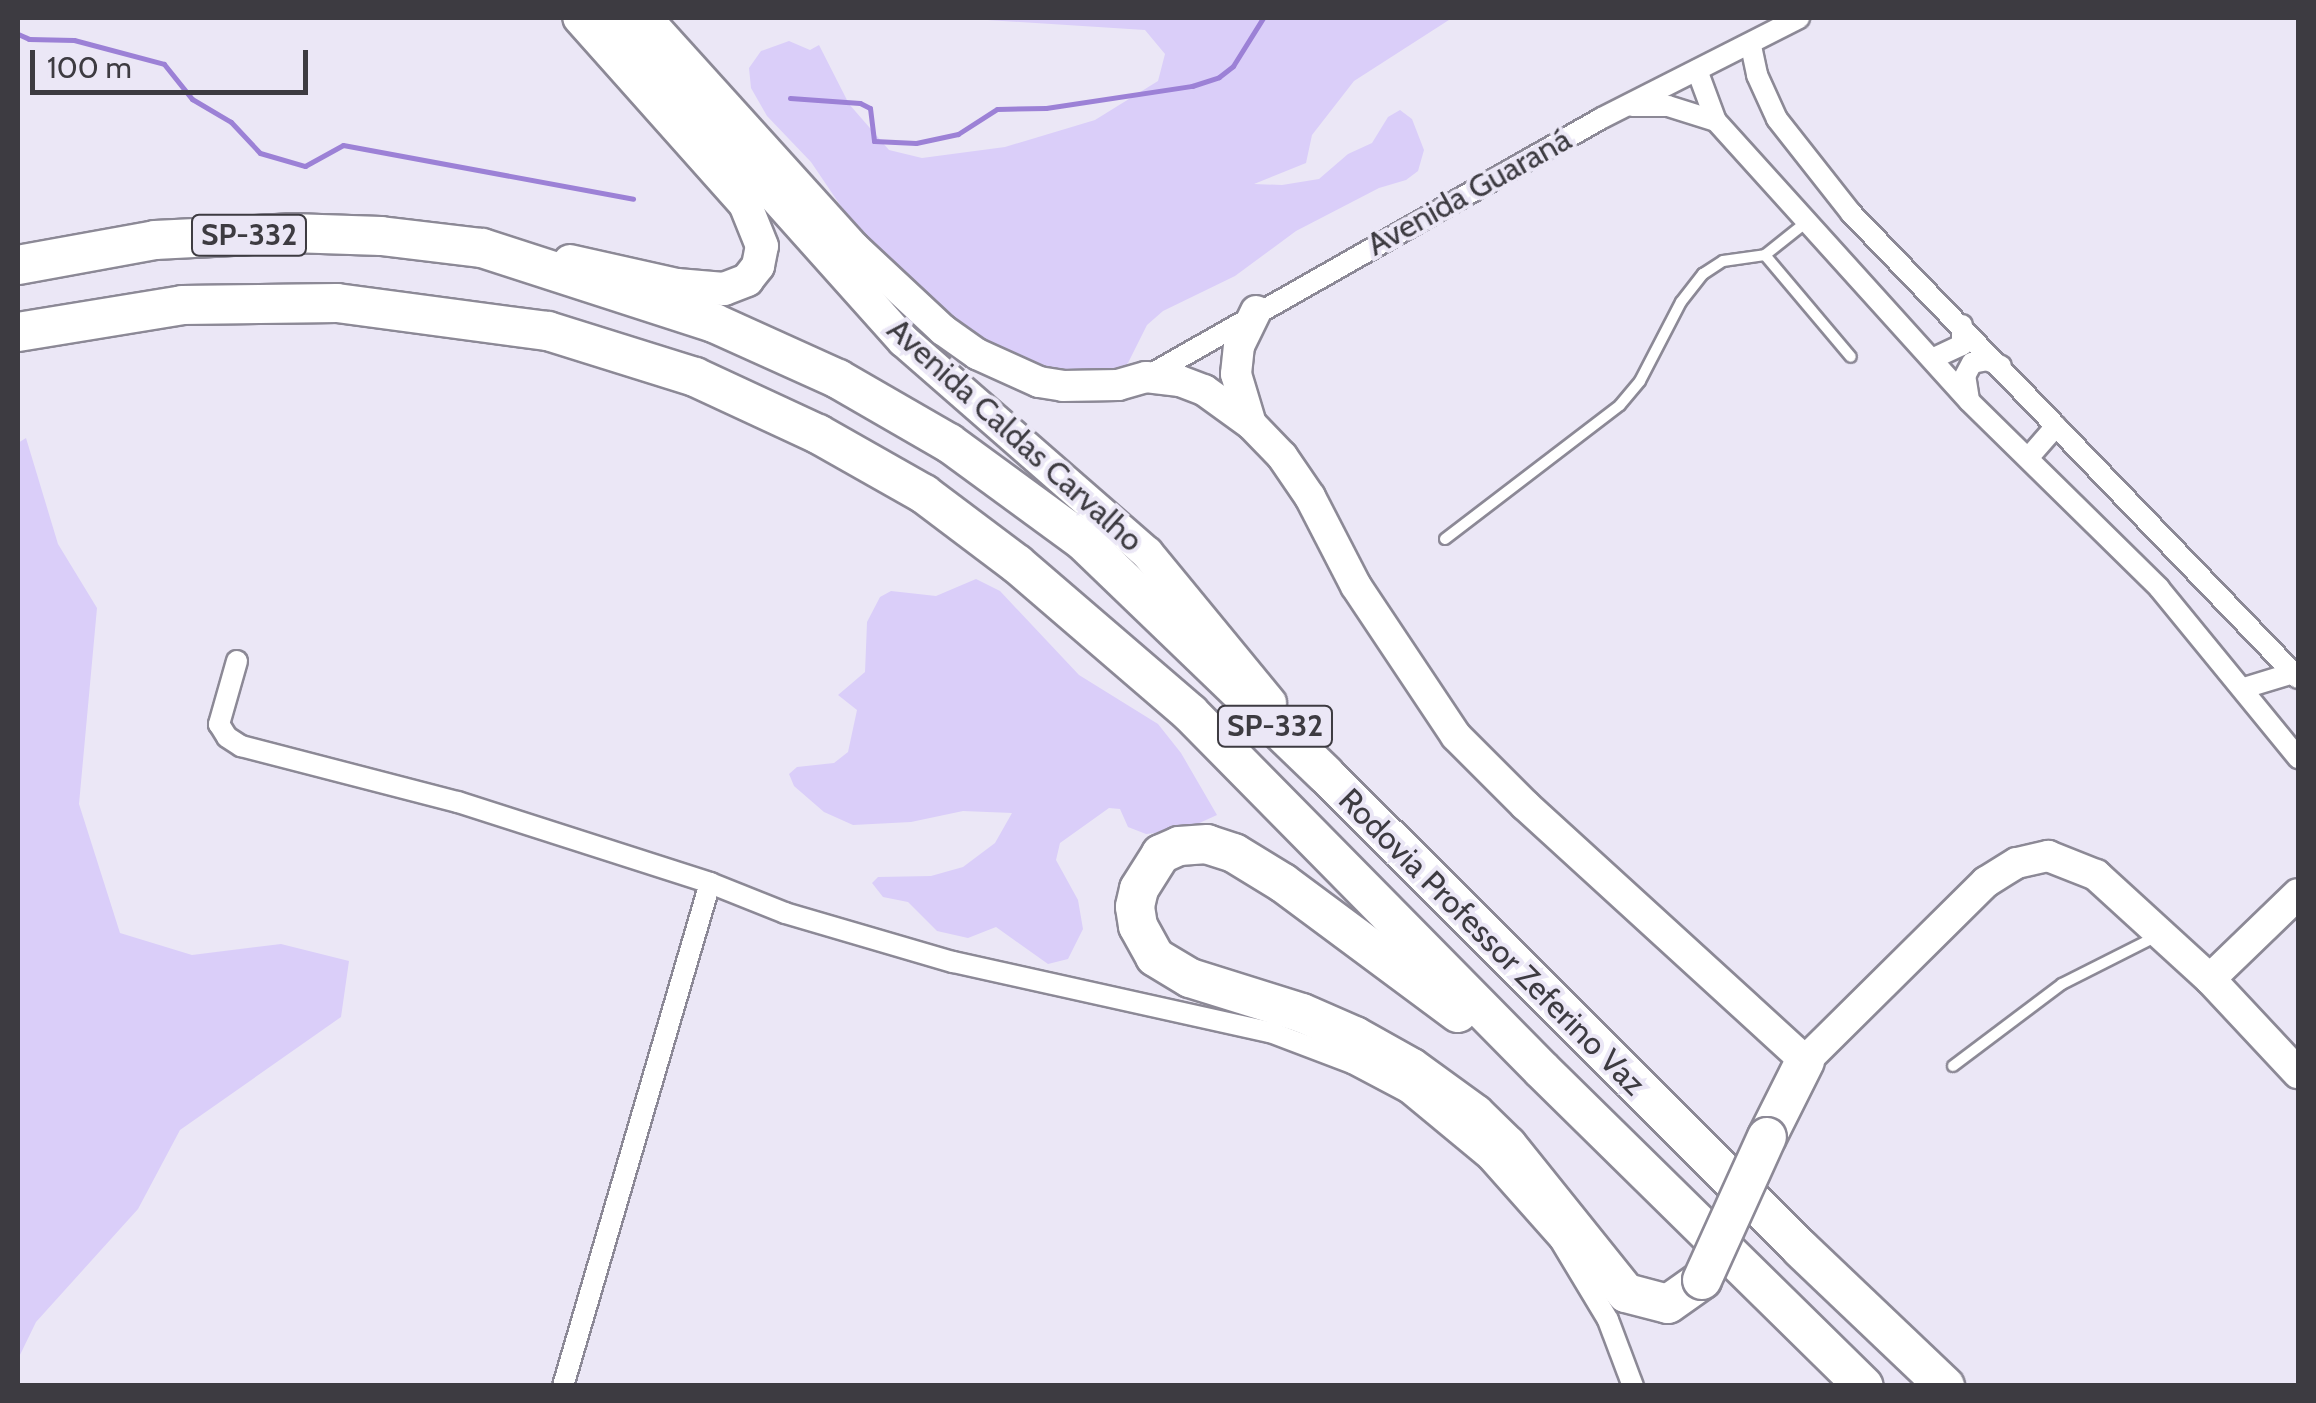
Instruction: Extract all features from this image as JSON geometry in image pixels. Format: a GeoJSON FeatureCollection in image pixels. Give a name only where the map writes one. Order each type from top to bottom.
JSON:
{"type":"FeatureCollection","features":[{"type":"Feature","properties":{"kind":"highway","name":"Rodovia Professor Zeferino Vaz"},"geometry":{"type":"LineString","coordinates":[[18,264],[155,240],[291,233],[381,236],[482,248],[714,323],[838,379],[949,443],[1082,540],[1324,773],[1684,1134],[1946,1386]]}},
{"type":"Feature","properties":{"kind":"highway","name":"Rodovia Professor Zeferino Vaz"},"geometry":{"type":"LineString","coordinates":[[18,332],[182,305],[337,303],[444,314],[548,331],[695,377],[818,434],[924,494],[1109,640],[1308,828],[1542,1070],[1864,1386]]}},
{"type":"Feature","properties":{"kind":"highway"},"geometry":{"type":"LineString","coordinates":[[1542,1070],[1490,1042],[1420,982],[1234,853],[1207,844],[1179,846],[1162,854],[1139,890],[1135,907],[1138,926],[1155,958],[1190,978],[1302,1014],[1355,1036],[1428,1079],[1475,1114],[1536,1177],[1626,1293],[1668,1304],[1702,1280],[1805,1061]]}},
{"type":"Feature","properties":{"kind":"highway"},"geometry":{"type":"LineString","coordinates":[[1760,1285],[1780,1330],[1821,1386]]}},
{"type":"Feature","properties":{"kind":"main road"},"geometry":{"type":"LineString","coordinates":[[482,248],[533,252],[678,285],[724,288],[747,280],[758,266],[762,246],[745,204],[579,18]]}},
{"type":"Feature","properties":{"kind":"main road","name":"Avenida Caldas Carvalho"},"geometry":{"type":"LineString","coordinates":[[616,18],[904,340],[1148,554],[1324,773]]}},
{"type":"Feature","properties":{"kind":"street","name":"Avenida Caldas Carvalho"},"geometry":{"type":"LineString","coordinates":[[647,18],[854,247],[954,338],[977,354],[1039,382],[1088,388],[1146,377]]}},
{"type":"Feature","properties":{"kind":"street","name":"Avenida Guaraná"},"geometry":{"type":"LineString","coordinates":[[1146,377],[1256,311],[1625,106],[1751,46],[1799,18]]}},
{"type":"Feature","properties":{"kind":"street"},"geometry":{"type":"LineString","coordinates":[[1751,46],[1757,75],[1777,119],[1851,214],[2003,367],[2296,675],[2244,688]]}},
{"type":"Feature","properties":{"kind":"street"},"geometry":{"type":"LineString","coordinates":[[1697,70],[1716,121],[1969,401],[2159,588],[2298,758]]}},
{"type":"Feature","properties":{"kind":"street"},"geometry":{"type":"LineString","coordinates":[[1625,106],[1668,106],[1716,121]]}},
{"type":"Feature","properties":{"kind":"street"},"geometry":{"type":"LineString","coordinates":[[1809,220],[1832,212],[1851,214]]}},
{"type":"Feature","properties":{"kind":"street"},"geometry":{"type":"LineString","coordinates":[[1251,424],[1236,374],[1239,346],[1256,311]]}},
{"type":"Feature","properties":{"kind":"street"},"geometry":{"type":"LineString","coordinates":[[1934,358],[1962,345],[1962,325]]}},
{"type":"Feature","properties":{"kind":"street"},"geometry":{"type":"LineString","coordinates":[[1969,401],[1965,376],[1972,363],[1987,360],[2003,367]]}},
{"type":"Feature","properties":{"kind":"street"},"geometry":{"type":"LineString","coordinates":[[1146,377],[1204,390],[1251,424],[1282,456],[1310,496],[1356,586],[1456,736],[1525,806],[1805,1061],[1986,882],[2017,863],[2048,856],[2096,876],[2210,979],[2298,1073]]}},
{"type":"Feature","properties":{"kind":"street"},"geometry":{"type":"LineString","coordinates":[[2029,457],[2056,426]]}},
{"type":"Feature","properties":{"kind":"street"},"geometry":{"type":"LineString","coordinates":[[237,661],[219,724],[227,737],[240,746],[458,802],[710,884],[785,913],[953,962],[1270,1032],[1352,1063],[1407,1092],[1488,1159],[1560,1240],[1608,1320],[1633,1386]]}},
{"type":"Feature","properties":{"kind":"street"},"geometry":{"type":"LineString","coordinates":[[562,1386],[710,884]]}},
{"type":"Feature","properties":{"kind":"street"},"geometry":{"type":"LineString","coordinates":[[2210,979],[2298,894]]}},
{"type":"Feature","properties":{"kind":"lane"},"geometry":{"type":"LineString","coordinates":[[1444,539],[1620,405],[1640,382],[1681,302],[1703,274],[1723,261],[1764,256],[1809,220]]}},
{"type":"Feature","properties":{"kind":"lane"},"geometry":{"type":"LineString","coordinates":[[1764,256],[1851,357]]}},
{"type":"Feature","properties":{"kind":"lane"},"geometry":{"type":"LineString","coordinates":[[1954,1066],[2062,984],[2160,934]]}},
{"type":"Feature","properties":{"kind":"shaded area"},"geometry":{"type":"Polygon","coordinates":[[[957,18],[1452,18],[1354,81],[1312,135],[1306,163],[1254,184],[1282,185],[1319,179],[1348,154],[1372,143],[1388,117],[1400,110],[1412,119],[1424,150],[1418,171],[1296,231],[1235,276],[1163,311],[1147,325],[1128,363],[1114,375],[1079,376],[999,357],[882,267],[811,162],[767,116],[751,88],[749,68],[761,51],[789,41],[810,50],[819,45],[849,104],[889,150],[922,158],[1005,147],[1095,120],[1158,81],[1165,54],[1145,30],[957,18]]]}},
{"type":"Feature","properties":{"kind":"shaded area"},"geometry":{"type":"Polygon","coordinates":[[[26,438],[58,544],[97,608],[79,804],[120,933],[192,955],[281,944],[349,961],[341,1017],[180,1130],[138,1209],[36,1322],[18,1359],[18,443],[26,438]]]}},
{"type":"Feature","properties":{"kind":"shaded area"},"geometry":{"type":"Polygon","coordinates":[[[976,579],[1000,591],[1079,675],[1158,724],[1181,753],[1217,815],[1184,830],[1146,834],[1128,827],[1120,809],[1109,808],[1060,843],[1056,860],[1078,900],[1083,929],[1068,959],[1048,964],[996,927],[968,938],[937,931],[908,902],[883,897],[872,883],[878,877],[931,876],[963,867],[995,843],[1012,813],[963,811],[911,822],[853,825],[824,812],[794,786],[789,774],[797,767],[834,763],[848,752],[857,710],[838,695],[865,672],[867,622],[880,597],[891,591],[936,596],[976,579]]]}},
{"type":"Feature","properties":{"kind":"waterway"},"geometry":{"type":"LineString","coordinates":[[790,98],[860,103],[870,108],[874,141],[916,143],[958,134],[997,109],[1046,108],[1192,86],[1219,77],[1233,66],[1263,18]]}},
{"type":"Feature","properties":{"kind":"waterway"},"geometry":{"type":"LineString","coordinates":[[18,34],[29,39],[74,40],[164,64],[192,99],[231,122],[260,153],[305,166],[343,145],[633,199]]}}]}
